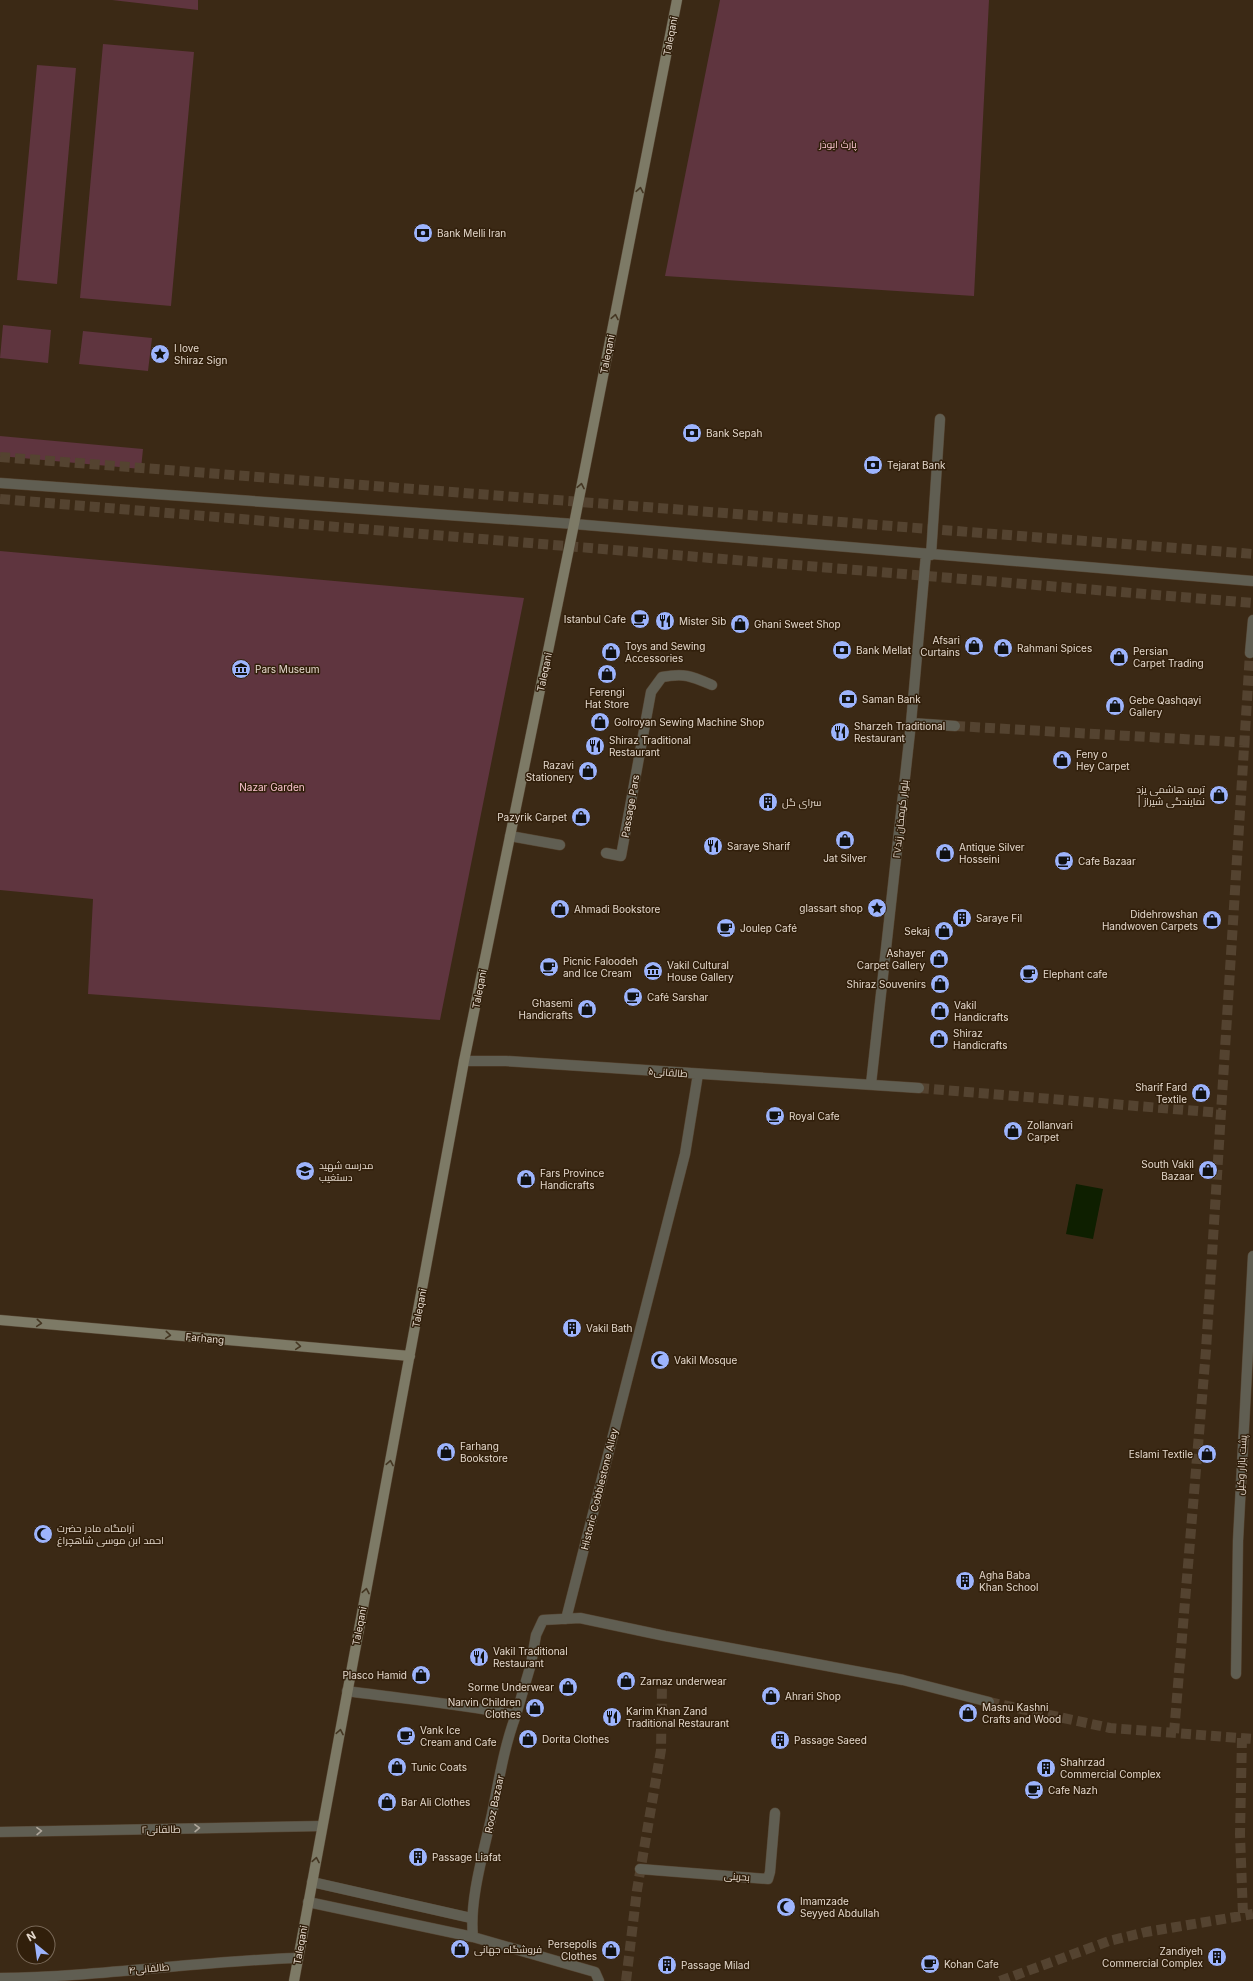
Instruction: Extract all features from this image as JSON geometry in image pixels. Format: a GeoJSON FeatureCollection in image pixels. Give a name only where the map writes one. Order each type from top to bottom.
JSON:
{"type":"FeatureCollection","features":[{"type":"Feature","properties":{"kind":"street","name":"Taleqani"},"geometry":{"type":"LineString","coordinates":[[294,1981],[297,1958],[464,1061],[574,524],[677,0]]}},
{"type":"Feature","properties":{"kind":"street","name":"بلوار کریمخان زند۲۷"},"geometry":{"type":"LineString","coordinates":[[871,1084],[929,555],[940,419]]}},
{"type":"Feature","properties":{"kind":"street"},"geometry":{"type":"LineString","coordinates":[[0,483],[574,524],[1253,581]]}},
{"type":"Feature","properties":{"kind":"street"},"geometry":{"type":"LineString","coordinates":[[1250,653],[1253,620]]}},
{"type":"Feature","properties":{"kind":"street","name":"Passage Pars"},"geometry":{"type":"LineString","coordinates":[[606,853],[621,856],[651,692],[662,677],[678,675],[689,675],[712,685]]}},
{"type":"Feature","properties":{"kind":"street"},"geometry":{"type":"LineString","coordinates":[[911,723],[955,726]]}},
{"type":"Feature","properties":{"kind":"street"},"geometry":{"type":"LineString","coordinates":[[510,836],[560,845]]}},
{"type":"Feature","properties":{"kind":"street","name":"طالقانی۵"},"geometry":{"type":"LineString","coordinates":[[464,1061],[506,1061],[919,1088]]}},
{"type":"Feature","properties":{"kind":"street","name":"Historic Cobblestone Alley"},"geometry":{"type":"LineString","coordinates":[[566,1618],[685,1154],[698,1074]]}},
{"type":"Feature","properties":{"kind":"street","name":"پشت بازار وکیل"},"geometry":{"type":"LineString","coordinates":[[1236,1674],[1238,1533],[1253,1256]]}},
{"type":"Feature","properties":{"kind":"street","name":"Farhang"},"geometry":{"type":"LineString","coordinates":[[0,1320],[410,1356]]}},
{"type":"Feature","properties":{"kind":"street"},"geometry":{"type":"LineString","coordinates":[[347,1691],[477,1708],[516,1716],[531,1664],[536,1635],[543,1620],[580,1618],[665,1636],[903,1680],[989,1702]]}},
{"type":"Feature","properties":{"kind":"street","name":"Rooz Bazaar"},"geometry":{"type":"LineString","coordinates":[[473,1937],[471,1918],[506,1743],[516,1716]]}},
{"type":"Feature","properties":{"kind":"street","name":"بحرینی"},"geometry":{"type":"LineString","coordinates":[[640,1869],[768,1879],[770,1872],[775,1813]]}},
{"type":"Feature","properties":{"kind":"street","name":"طالقانی۲"},"geometry":{"type":"LineString","coordinates":[[0,1832],[322,1826]]}},
{"type":"Feature","properties":{"kind":"street"},"geometry":{"type":"LineString","coordinates":[[312,1882],[471,1918]]}},
{"type":"Feature","properties":{"kind":"street"},"geometry":{"type":"LineString","coordinates":[[308,1902],[473,1937],[595,1972],[599,1981]]}},
{"type":"Feature","properties":{"kind":"street","name":"طالقانی۴"},"geometry":{"type":"LineString","coordinates":[[0,1978],[47,1978],[238,1960],[297,1958]]}},
{"type":"Feature","properties":{"kind":"green space"},"geometry":{"type":"Polygon","coordinates":[[[112,0],[198,0],[198,10],[112,0]]]}},
{"type":"Feature","properties":{"kind":"green space","name":"پارک ابوذر"},"geometry":{"type":"Polygon","coordinates":[[[720,0],[989,0],[974,296],[665,276],[720,0]]]}},
{"type":"Feature","properties":{"kind":"green space"},"geometry":{"type":"Polygon","coordinates":[[[103,44],[194,52],[171,306],[80,298],[103,44]]]}},
{"type":"Feature","properties":{"kind":"green space"},"geometry":{"type":"Polygon","coordinates":[[[37,65],[76,68],[57,284],[17,280],[37,65]]]}},
{"type":"Feature","properties":{"kind":"green space"},"geometry":{"type":"Polygon","coordinates":[[[3,325],[51,330],[48,363],[0,358],[3,325]]]}},
{"type":"Feature","properties":{"kind":"green space"},"geometry":{"type":"Polygon","coordinates":[[[83,331],[152,338],[148,371],[79,364],[83,331]]]}},
{"type":"Feature","properties":{"kind":"green space"},"geometry":{"type":"Polygon","coordinates":[[[0,436],[143,449],[141,469],[0,456],[0,436]]]}},
{"type":"Feature","properties":{"kind":"green space","name":"Nazar Garden"},"geometry":{"type":"Polygon","coordinates":[[[0,551],[524,598],[440,1020],[88,994],[93,899],[0,890],[0,551]]]}},
{"type":"Feature","properties":{"kind":"shaded area"},"geometry":{"type":"Polygon","coordinates":[[[1076,1184],[1103,1189],[1093,1239],[1066,1234],[1076,1184]]]}},
{"type":"Feature","properties":{"kind":"tunnel"},"geometry":{"type":"LineString","coordinates":[[0,457],[1253,554]]}},
{"type":"Feature","properties":{"kind":"tunnel"},"geometry":{"type":"LineString","coordinates":[[0,499],[1253,603]]}},
{"type":"Feature","properties":{"kind":"tunnel"},"geometry":{"type":"LineString","coordinates":[[1174,1733],[1206,1350],[1250,653]]}},
{"type":"Feature","properties":{"kind":"tunnel"},"geometry":{"type":"LineString","coordinates":[[955,726],[1253,743]]}},
{"type":"Feature","properties":{"kind":"tunnel"},"geometry":{"type":"LineString","coordinates":[[919,1088],[1221,1113]]}},
{"type":"Feature","properties":{"kind":"tunnel"},"geometry":{"type":"LineString","coordinates":[[626,1981],[637,1890],[661,1750],[662,1685]]}},
{"type":"Feature","properties":{"kind":"tunnel"},"geometry":{"type":"LineString","coordinates":[[989,1702],[1110,1728],[1253,1739]]}},
{"type":"Feature","properties":{"kind":"tunnel"},"geometry":{"type":"LineString","coordinates":[[1242,1738],[1240,1834],[1243,1915]]}},
{"type":"Feature","properties":{"kind":"tunnel"},"geometry":{"type":"LineString","coordinates":[[1000,1981],[1109,1941],[1146,1932],[1253,1914]]}},
{"type":"Feature","properties":{"kind":"place","name":"Bank Melli Iran"},"geometry":{"type":"Point","coordinates":[423,233]}},
{"type":"Feature","properties":{"kind":"place","name":"I love Shiraz Sign"},"geometry":{"type":"Point","coordinates":[160,354]}},
{"type":"Feature","properties":{"kind":"place","name":"Bank Sepah"},"geometry":{"type":"Point","coordinates":[692,433]}},
{"type":"Feature","properties":{"kind":"place","name":"Tejarat Bank"},"geometry":{"type":"Point","coordinates":[873,465]}},
{"type":"Feature","properties":{"kind":"place","name":"Istanbul Cafe"},"geometry":{"type":"Point","coordinates":[640,619]}},
{"type":"Feature","properties":{"kind":"place","name":"Mister Sib"},"geometry":{"type":"Point","coordinates":[665,621]}},
{"type":"Feature","properties":{"kind":"place","name":"Ghani Sweet Shop"},"geometry":{"type":"Point","coordinates":[740,624]}},
{"type":"Feature","properties":{"kind":"place","name":"Afsari Curtains"},"geometry":{"type":"Point","coordinates":[974,646]}},
{"type":"Feature","properties":{"kind":"place","name":"Rahmani Spices"},"geometry":{"type":"Point","coordinates":[1003,648]}},
{"type":"Feature","properties":{"kind":"place","name":"Bank Mellat"},"geometry":{"type":"Point","coordinates":[842,650]}},
{"type":"Feature","properties":{"kind":"place","name":"Toys and Sewing Accessories"},"geometry":{"type":"Point","coordinates":[611,652]}},
{"type":"Feature","properties":{"kind":"place","name":"Persian Carpet Trading"},"geometry":{"type":"Point","coordinates":[1119,657]}},
{"type":"Feature","properties":{"kind":"place","name":"Pars Museum"},"geometry":{"type":"Point","coordinates":[241,669]}},
{"type":"Feature","properties":{"kind":"place","name":"Ferengi Hat Store"},"geometry":{"type":"Point","coordinates":[607,674]}},
{"type":"Feature","properties":{"kind":"place","name":"Saman Bank"},"geometry":{"type":"Point","coordinates":[848,699]}},
{"type":"Feature","properties":{"kind":"place","name":"Gebe Qashqayi Gallery"},"geometry":{"type":"Point","coordinates":[1115,706]}},
{"type":"Feature","properties":{"kind":"place","name":"Golroyan Sewing Machine Shop"},"geometry":{"type":"Point","coordinates":[600,722]}},
{"type":"Feature","properties":{"kind":"place","name":"Sharzeh Traditional Restaurant"},"geometry":{"type":"Point","coordinates":[840,732]}},
{"type":"Feature","properties":{"kind":"place","name":"Shiraz Traditional Restaurant"},"geometry":{"type":"Point","coordinates":[595,746]}},
{"type":"Feature","properties":{"kind":"place","name":"Feny o Hey Carpet"},"geometry":{"type":"Point","coordinates":[1062,760]}},
{"type":"Feature","properties":{"kind":"place","name":"Razavi Stationery"},"geometry":{"type":"Point","coordinates":[588,771]}},
{"type":"Feature","properties":{"kind":"place","name":"ترمه هاشمی یزد | نمایندگی شیراز"},"geometry":{"type":"Point","coordinates":[1219,795]}},
{"type":"Feature","properties":{"kind":"place","name":"سرای گل"},"geometry":{"type":"Point","coordinates":[768,802]}},
{"type":"Feature","properties":{"kind":"place","name":"Pazyrik Carpet"},"geometry":{"type":"Point","coordinates":[581,817]}},
{"type":"Feature","properties":{"kind":"place","name":"Jat Silver"},"geometry":{"type":"Point","coordinates":[845,840]}},
{"type":"Feature","properties":{"kind":"place","name":"Saraye Sharif"},"geometry":{"type":"Point","coordinates":[713,846]}},
{"type":"Feature","properties":{"kind":"place","name":"Antique Silver Hosseini"},"geometry":{"type":"Point","coordinates":[945,853]}},
{"type":"Feature","properties":{"kind":"place","name":"Cafe Bazaar"},"geometry":{"type":"Point","coordinates":[1064,861]}},
{"type":"Feature","properties":{"kind":"place","name":"glassart shop"},"geometry":{"type":"Point","coordinates":[877,908]}},
{"type":"Feature","properties":{"kind":"place","name":"Ahmadi Bookstore"},"geometry":{"type":"Point","coordinates":[560,909]}},
{"type":"Feature","properties":{"kind":"place","name":"Saraye Fil"},"geometry":{"type":"Point","coordinates":[962,918]}},
{"type":"Feature","properties":{"kind":"place","name":"Didehrowshan Handwoven Carpets"},"geometry":{"type":"Point","coordinates":[1212,920]}},
{"type":"Feature","properties":{"kind":"place","name":"Joulep Café"},"geometry":{"type":"Point","coordinates":[726,928]}},
{"type":"Feature","properties":{"kind":"place","name":"Sekaj"},"geometry":{"type":"Point","coordinates":[944,931]}},
{"type":"Feature","properties":{"kind":"place","name":"Ashayer Carpet Gallery"},"geometry":{"type":"Point","coordinates":[939,959]}},
{"type":"Feature","properties":{"kind":"place","name":"Picnic Faloodeh and Ice Cream"},"geometry":{"type":"Point","coordinates":[549,967]}},
{"type":"Feature","properties":{"kind":"place","name":"Vakil Cultural House Gallery"},"geometry":{"type":"Point","coordinates":[653,971]}},
{"type":"Feature","properties":{"kind":"place","name":"Elephant cafe"},"geometry":{"type":"Point","coordinates":[1029,974]}},
{"type":"Feature","properties":{"kind":"place","name":"Shiraz Souvenirs"},"geometry":{"type":"Point","coordinates":[940,984]}},
{"type":"Feature","properties":{"kind":"place","name":"Café Sarshar"},"geometry":{"type":"Point","coordinates":[633,997]}},
{"type":"Feature","properties":{"kind":"place","name":"Ghasemi Handicrafts"},"geometry":{"type":"Point","coordinates":[587,1009]}},
{"type":"Feature","properties":{"kind":"place","name":"Vakil Handicrafts"},"geometry":{"type":"Point","coordinates":[940,1011]}},
{"type":"Feature","properties":{"kind":"place","name":"Shiraz Handicrafts"},"geometry":{"type":"Point","coordinates":[939,1039]}},
{"type":"Feature","properties":{"kind":"place","name":"Sharif Fard Textile"},"geometry":{"type":"Point","coordinates":[1201,1093]}},
{"type":"Feature","properties":{"kind":"place","name":"Royal Cafe"},"geometry":{"type":"Point","coordinates":[775,1116]}},
{"type":"Feature","properties":{"kind":"place","name":"Zollanvari Carpet"},"geometry":{"type":"Point","coordinates":[1013,1131]}},
{"type":"Feature","properties":{"kind":"place","name":"South Vakil Bazaar"},"geometry":{"type":"Point","coordinates":[1208,1170]}},
{"type":"Feature","properties":{"kind":"place","name":"مدرسه شهید دستغیب"},"geometry":{"type":"Point","coordinates":[305,1171]}},
{"type":"Feature","properties":{"kind":"place","name":"Fars Province Handicrafts"},"geometry":{"type":"Point","coordinates":[526,1179]}},
{"type":"Feature","properties":{"kind":"place","name":"Vakil Bath"},"geometry":{"type":"Point","coordinates":[572,1328]}},
{"type":"Feature","properties":{"kind":"place","name":"Vakil Mosque"},"geometry":{"type":"Point","coordinates":[660,1360]}},
{"type":"Feature","properties":{"kind":"place","name":"Farhang Bookstore"},"geometry":{"type":"Point","coordinates":[446,1452]}},
{"type":"Feature","properties":{"kind":"place","name":"Eslami Textile"},"geometry":{"type":"Point","coordinates":[1207,1454]}},
{"type":"Feature","properties":{"kind":"place","name":"آرامگاه مادر حضرت احمد ابن موسی شاهچراغ"},"geometry":{"type":"Point","coordinates":[43,1534]}},
{"type":"Feature","properties":{"kind":"place","name":"Agha Baba Khan School"},"geometry":{"type":"Point","coordinates":[965,1581]}},
{"type":"Feature","properties":{"kind":"place","name":"Vakil Traditional Restaurant"},"geometry":{"type":"Point","coordinates":[479,1657]}},
{"type":"Feature","properties":{"kind":"place","name":"Plasco Hamid"},"geometry":{"type":"Point","coordinates":[421,1675]}},
{"type":"Feature","properties":{"kind":"place","name":"Zarnaz underwear"},"geometry":{"type":"Point","coordinates":[626,1681]}},
{"type":"Feature","properties":{"kind":"place","name":"Sorme Underwear"},"geometry":{"type":"Point","coordinates":[568,1687]}},
{"type":"Feature","properties":{"kind":"place","name":"Ahrari Shop"},"geometry":{"type":"Point","coordinates":[771,1696]}},
{"type":"Feature","properties":{"kind":"place","name":"Narvin Children Clothes"},"geometry":{"type":"Point","coordinates":[535,1708]}},
{"type":"Feature","properties":{"kind":"place","name":"Masnu Kashni Crafts and Wood"},"geometry":{"type":"Point","coordinates":[968,1713]}},
{"type":"Feature","properties":{"kind":"place","name":"Karim Khan Zand Traditional Restaurant"},"geometry":{"type":"Point","coordinates":[612,1717]}},
{"type":"Feature","properties":{"kind":"place","name":"Vank Ice Cream and Cafe"},"geometry":{"type":"Point","coordinates":[406,1736]}},
{"type":"Feature","properties":{"kind":"place","name":"Dorita Clothes"},"geometry":{"type":"Point","coordinates":[528,1739]}},
{"type":"Feature","properties":{"kind":"place","name":"Passage Saeed"},"geometry":{"type":"Point","coordinates":[780,1740]}},
{"type":"Feature","properties":{"kind":"place","name":"Tunic Coats"},"geometry":{"type":"Point","coordinates":[397,1767]}},
{"type":"Feature","properties":{"kind":"place","name":"Shahrzad Commercial Complex"},"geometry":{"type":"Point","coordinates":[1046,1768]}},
{"type":"Feature","properties":{"kind":"place","name":"Cafe Nazh"},"geometry":{"type":"Point","coordinates":[1034,1790]}},
{"type":"Feature","properties":{"kind":"place","name":"Bar Ali Clothes"},"geometry":{"type":"Point","coordinates":[387,1802]}},
{"type":"Feature","properties":{"kind":"place","name":"Passage Liafat"},"geometry":{"type":"Point","coordinates":[418,1857]}},
{"type":"Feature","properties":{"kind":"place","name":"Imamzade Seyyed Abdullah"},"geometry":{"type":"Point","coordinates":[786,1907]}},
{"type":"Feature","properties":{"kind":"place","name":"فروشگاه جهانی"},"geometry":{"type":"Point","coordinates":[460,1949]}},
{"type":"Feature","properties":{"kind":"place","name":"Persepolis Clothes"},"geometry":{"type":"Point","coordinates":[611,1950]}},
{"type":"Feature","properties":{"kind":"place","name":"Zandiyeh Commercial Complex"},"geometry":{"type":"Point","coordinates":[1217,1957]}},
{"type":"Feature","properties":{"kind":"place","name":"Kohan Cafe"},"geometry":{"type":"Point","coordinates":[930,1964]}},
{"type":"Feature","properties":{"kind":"place","name":"Passage Milad"},"geometry":{"type":"Point","coordinates":[667,1965]}}]}
